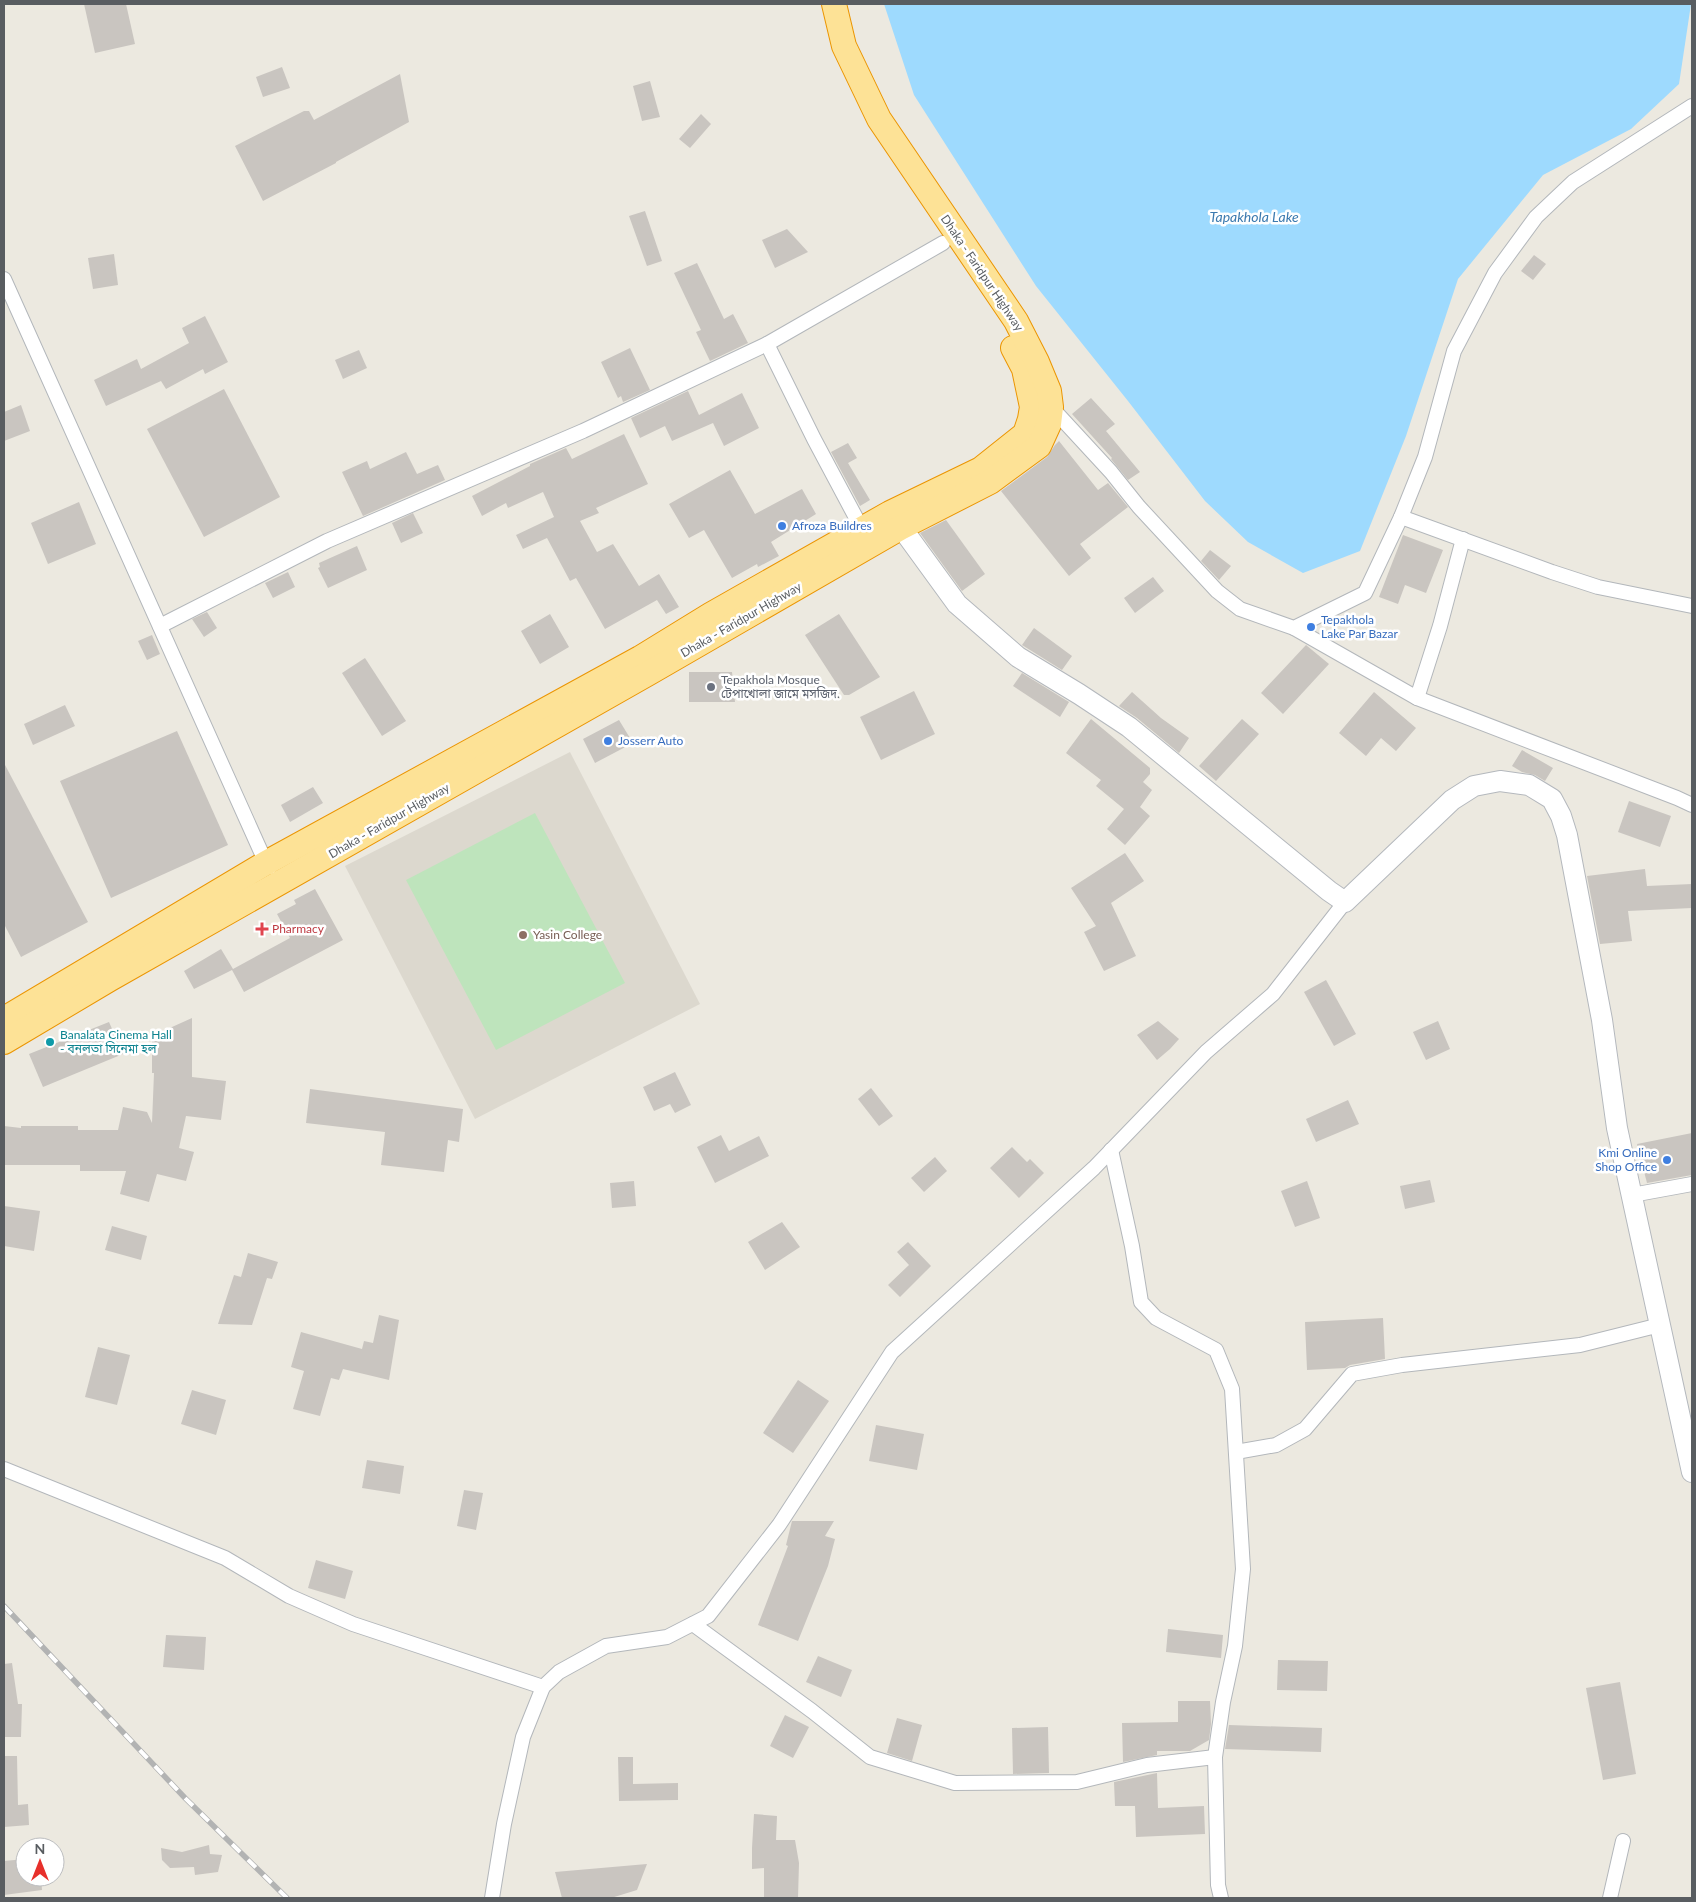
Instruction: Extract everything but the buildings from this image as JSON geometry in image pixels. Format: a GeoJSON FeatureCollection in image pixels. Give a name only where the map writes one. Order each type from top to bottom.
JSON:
{"type":"FeatureCollection","features":[{"type":"Feature","properties":{"kind":"highway","name":"Dhaka - Faridpur Highway"},"geometry":{"type":"LineString","coordinates":[[4,1018],[104,972],[282,882],[644,665],[981,469],[1025,434],[1032,407],[1024,369],[1002,329],[865,126],[837,48],[818,4]]}},
{"type":"Feature","properties":{"kind":"highway","name":"Dhaka - Faridpur Highway"},"geometry":{"type":"LineString","coordinates":[[4,1042],[266,863],[644,665],[710,615],[862,528],[895,520],[990,482],[1039,446],[1049,424],[1051,406],[1049,391],[1043,376],[1016,321],[878,119],[837,48],[834,4]]}},
{"type":"Feature","properties":{"kind":"main road"},"geometry":{"type":"LineString","coordinates":[[895,520],[957,604],[1018,657],[1129,727],[1329,891],[1346,902],[1452,800],[1474,786],[1500,781],[1529,785],[1552,799],[1561,816],[1567,835],[1602,1020],[1617,1128],[1692,1472]]}},
{"type":"Feature","properties":{"kind":"street"},"geometry":{"type":"LineString","coordinates":[[1294,628],[1365,593],[1401,517],[1425,458],[1454,351],[1496,273],[1536,217],[1573,182],[1692,106]]}},
{"type":"Feature","properties":{"kind":"street"},"geometry":{"type":"LineString","coordinates":[[160,626],[327,541],[583,430],[767,344],[943,242]]}},
{"type":"Feature","properties":{"kind":"street"},"geometry":{"type":"LineString","coordinates":[[4,279],[266,863],[282,882]]}},
{"type":"Feature","properties":{"kind":"street"},"geometry":{"type":"LineString","coordinates":[[767,344],[814,439],[862,528]]}},
{"type":"Feature","properties":{"kind":"street"},"geometry":{"type":"LineString","coordinates":[[1051,406],[1111,472],[1139,507],[1217,591],[1240,609],[1294,628],[1417,698],[1677,798],[1692,806]]}},
{"type":"Feature","properties":{"kind":"street"},"geometry":{"type":"LineString","coordinates":[[1401,517],[1598,587],[1692,606]]}},
{"type":"Feature","properties":{"kind":"street"},"geometry":{"type":"LineString","coordinates":[[1417,698],[1440,626],[1463,539]]}},
{"type":"Feature","properties":{"kind":"street"},"geometry":{"type":"LineString","coordinates":[[492,1898],[504,1824],[523,1737],[542,1686],[559,1672],[606,1646],[667,1637],[708,1616],[779,1525],[892,1352],[1094,1168],[1206,1052],[1273,994],[1346,902]]}},
{"type":"Feature","properties":{"kind":"street"},"geometry":{"type":"LineString","coordinates":[[1111,1150],[1132,1246],[1141,1302],[1156,1318],[1216,1350],[1232,1389],[1243,1569],[1236,1646],[1223,1702],[1215,1757],[1218,1885],[1221,1898]]}},
{"type":"Feature","properties":{"kind":"street"},"geometry":{"type":"LineString","coordinates":[[1632,1195],[1692,1184]]}},
{"type":"Feature","properties":{"kind":"street"},"geometry":{"type":"LineString","coordinates":[[1236,1452],[1276,1445],[1305,1429],[1352,1374],[1402,1365],[1580,1345],[1660,1325]]}},
{"type":"Feature","properties":{"kind":"street"},"geometry":{"type":"LineString","coordinates":[[4,1469],[225,1558],[290,1596],[353,1624],[542,1686]]}},
{"type":"Feature","properties":{"kind":"street"},"geometry":{"type":"LineString","coordinates":[[693,1624],[812,1711],[870,1757],[955,1783],[1078,1782],[1146,1765],[1215,1757]]}},
{"type":"Feature","properties":{"kind":"street"},"geometry":{"type":"LineString","coordinates":[[1610,1898],[1623,1841]]}},
{"type":"Feature","properties":{"kind":"shaded area","name":"Yasin College"},"geometry":{"type":"Polygon","coordinates":[[[570,752],[700,1004],[475,1119],[345,866],[570,752]]]}},
{"type":"Feature","properties":{"kind":"green space"},"geometry":{"type":"Polygon","coordinates":[[[535,813],[625,983],[496,1050],[406,880],[535,813]]]}},
{"type":"Feature","properties":{"kind":"water","name":"Tapakhola Lake"},"geometry":{"type":"Polygon","coordinates":[[[884,4],[1691,4],[1679,84],[1631,129],[1543,175],[1458,279],[1406,436],[1360,551],[1303,573],[1248,542],[1205,501],[1036,286],[914,95],[884,4]]]}},
{"type":"Feature","properties":{"kind":"railway"},"geometry":{"type":"LineString","coordinates":[[4,1606],[185,1798],[287,1898]]}},
{"type":"Feature","properties":{"kind":"place","name":"Afroza Buildres"},"geometry":{"type":"Point","coordinates":[782,526]}},
{"type":"Feature","properties":{"kind":"place","name":"Tepakhola Lake Par Bazar"},"geometry":{"type":"Point","coordinates":[1311,627]}},
{"type":"Feature","properties":{"kind":"place","name":"Tepakhola Mosque টেপাখোলা জামে মসজিদ."},"geometry":{"type":"Point","coordinates":[711,687]}},
{"type":"Feature","properties":{"kind":"place","name":"Josserr Auto"},"geometry":{"type":"Point","coordinates":[608,741]}},
{"type":"Feature","properties":{"kind":"place","name":"Pharmacy"},"geometry":{"type":"Point","coordinates":[262,929]}},
{"type":"Feature","properties":{"kind":"place","name":"Yasin College"},"geometry":{"type":"Point","coordinates":[523,935]}},
{"type":"Feature","properties":{"kind":"place","name":"Banalata Cinema Hall - বনলতা সিনেমা হল"},"geometry":{"type":"Point","coordinates":[50,1042]}},
{"type":"Feature","properties":{"kind":"place","name":"Kmi Online Shop Office"},"geometry":{"type":"Point","coordinates":[1667,1160]}}]}
